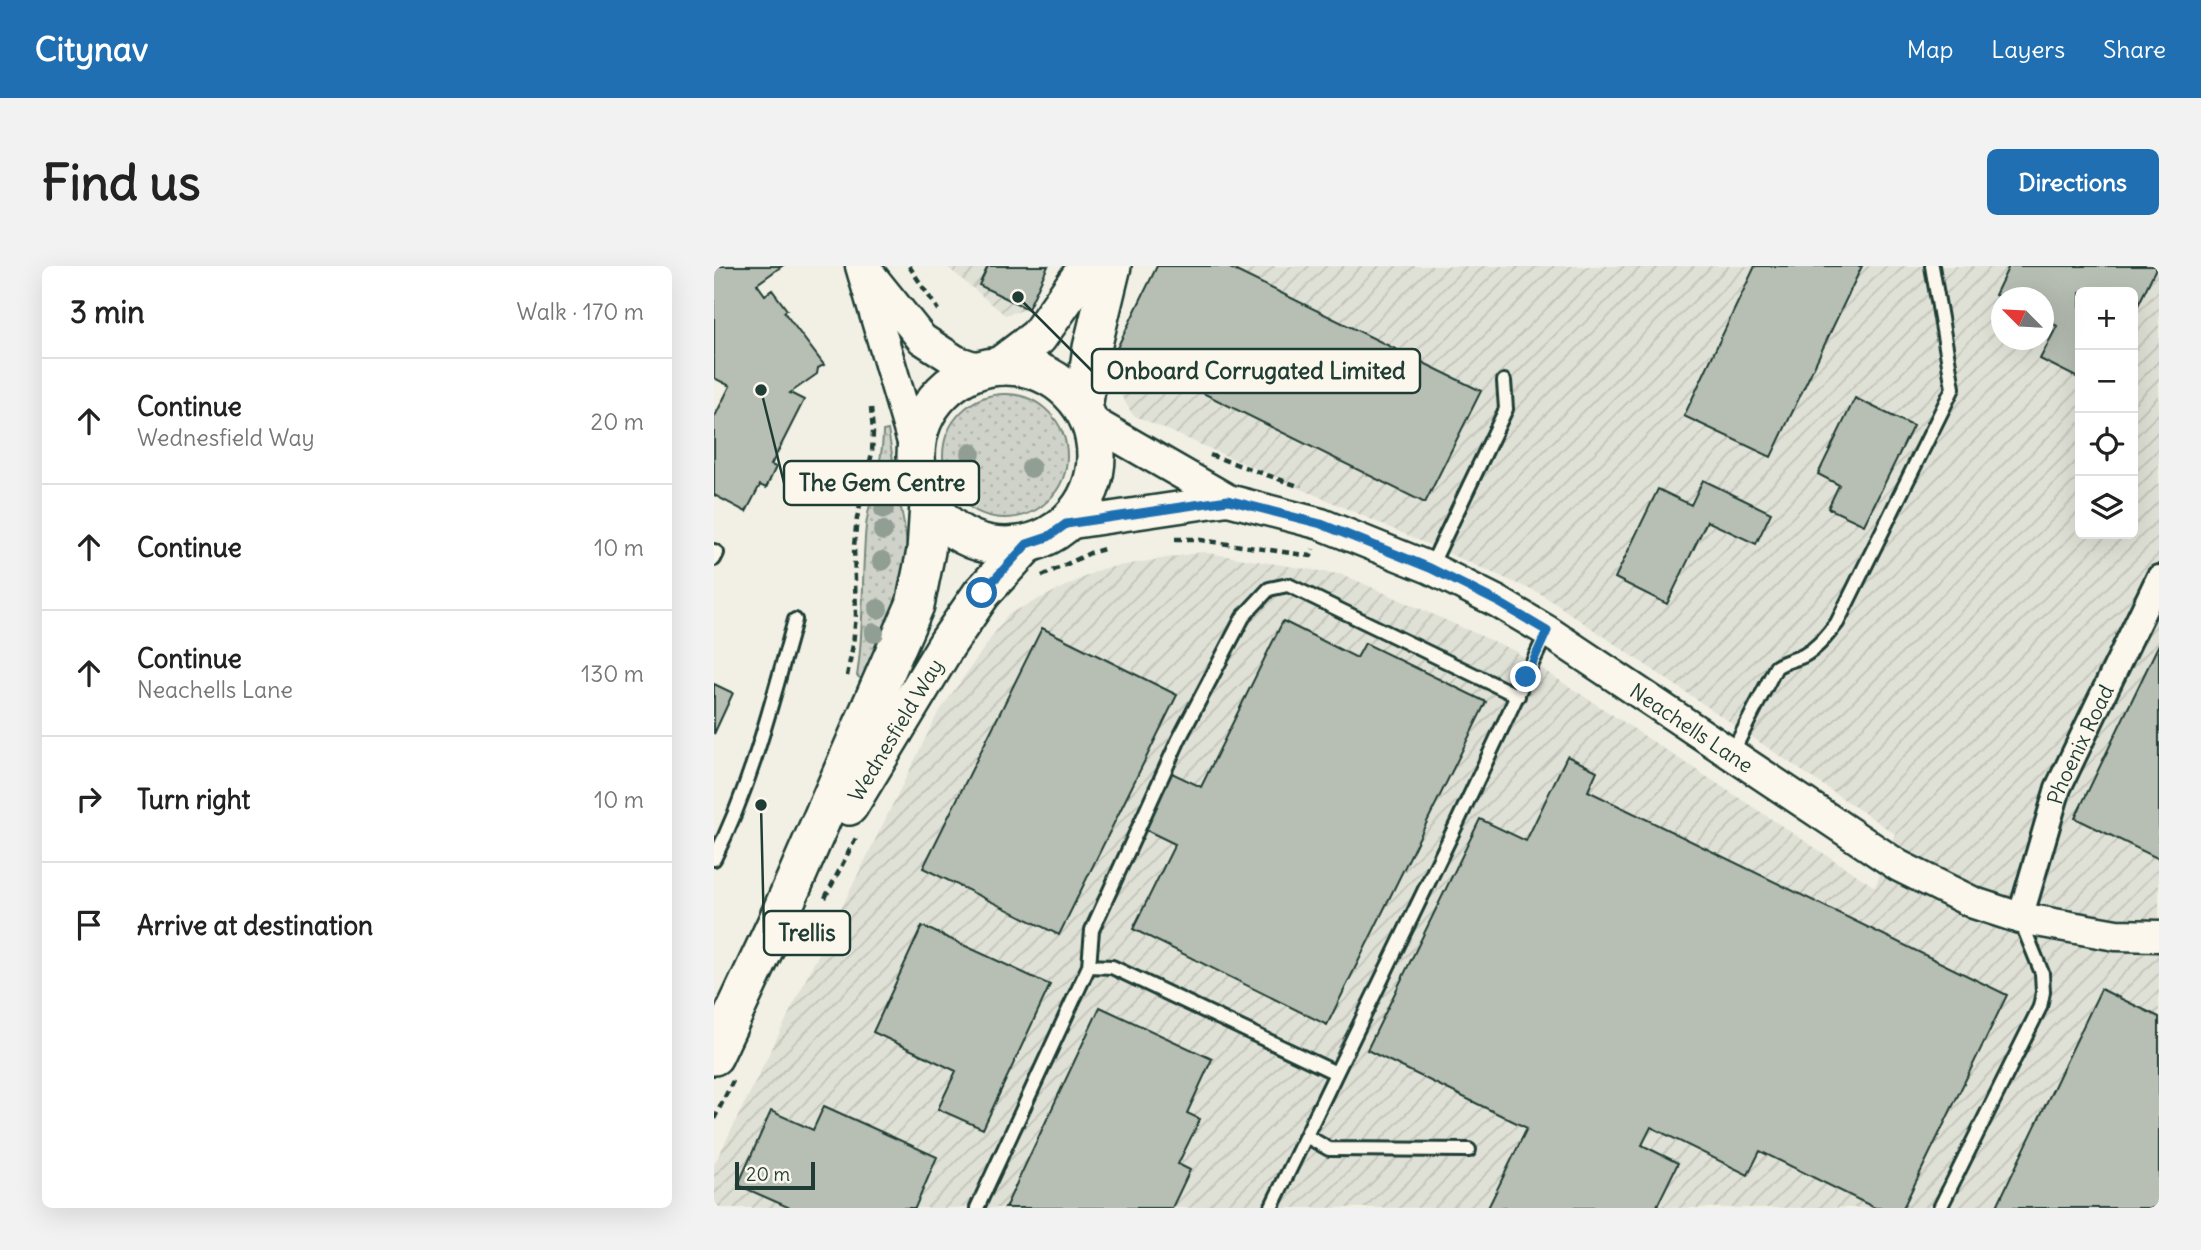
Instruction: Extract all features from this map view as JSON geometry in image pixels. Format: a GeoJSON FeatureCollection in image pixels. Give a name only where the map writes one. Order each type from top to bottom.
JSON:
{"type":"FeatureCollection","features":[{"type":"Feature","properties":{"kind":"main road"},"geometry":{"type":"LineString","coordinates":[[990,367],[1033,370],[1063,386],[1086,414],[1096,446],[1094,476],[1084,501],[1066,524],[1048,537],[1027,544],[997,547],[973,541],[946,525],[929,504],[921,488],[916,472],[915,449],[922,421],[936,398],[954,382],[990,367],[1038,337],[1088,266]]}},
{"type":"Feature","properties":{"kind":"main road"},"geometry":{"type":"LineString","coordinates":[[1086,414],[1092,348],[1112,266]]}},
{"type":"Feature","properties":{"kind":"main road","name":"Wednesfield Way"},"geometry":{"type":"LineString","coordinates":[[724,1068],[776,924],[915,605],[926,551],[929,504]]}},
{"type":"Feature","properties":{"kind":"main road","name":"Wednesfield Way"},"geometry":{"type":"LineString","coordinates":[[776,924],[947,645],[982,593],[1027,544]]}},
{"type":"Feature","properties":{"kind":"street"},"geometry":{"type":"LineString","coordinates":[[862,266],[922,339],[956,361],[990,367]]}},
{"type":"Feature","properties":{"kind":"street"},"geometry":{"type":"LineString","coordinates":[[862,266],[915,449]]}},
{"type":"Feature","properties":{"kind":"street","name":"Neachells Lane"},"geometry":{"type":"LineString","coordinates":[[1086,414],[1228,500],[1321,524],[1430,568],[1498,602],[1547,631],[1899,866],[1975,903],[2020,918],[2116,936],[2159,936]]}},
{"type":"Feature","properties":{"kind":"street","name":"Neachells Lane"},"geometry":{"type":"LineString","coordinates":[[1066,524],[1228,500]]}},
{"type":"Feature","properties":{"kind":"street","name":"Phoenix Road"},"geometry":{"type":"LineString","coordinates":[[2020,918],[2058,788],[2159,578]]}},
{"type":"Feature","properties":{"kind":"lane"},"geometry":{"type":"LineString","coordinates":[[1732,754],[1776,667],[1819,645],[1837,623],[1953,388],[1932,266]]}},
{"type":"Feature","properties":{"kind":"lane"},"geometry":{"type":"LineString","coordinates":[[1430,568],[1506,409],[1504,380]]}},
{"type":"Feature","properties":{"kind":"lane"},"geometry":{"type":"LineString","coordinates":[[714,551],[717,553],[714,559]]}},
{"type":"Feature","properties":{"kind":"lane"},"geometry":{"type":"LineString","coordinates":[[977,1208],[1089,966],[1092,930],[1179,739],[1243,617],[1269,589],[1288,585],[1518,696]]}},
{"type":"Feature","properties":{"kind":"lane"},"geometry":{"type":"LineString","coordinates":[[714,859],[751,774],[795,620]]}},
{"type":"Feature","properties":{"kind":"lane"},"geometry":{"type":"LineString","coordinates":[[1271,1208],[1547,631]]}},
{"type":"Feature","properties":{"kind":"lane"},"geometry":{"type":"LineString","coordinates":[[1940,1208],[2040,1007],[2043,992],[2042,973],[2020,918]]}},
{"type":"Feature","properties":{"kind":"lane"},"geometry":{"type":"LineString","coordinates":[[1089,966],[1112,967],[1336,1073]]}},
{"type":"Feature","properties":{"kind":"lane"},"geometry":{"type":"LineString","coordinates":[[1306,1136],[1329,1149],[1469,1150]]}},
{"type":"Feature","properties":{"kind":"path"},"geometry":{"type":"LineString","coordinates":[[909,266],[941,314]]}},
{"type":"Feature","properties":{"kind":"path"},"geometry":{"type":"LineString","coordinates":[[846,682],[856,615],[854,546],[857,518],[872,453],[871,401]]}},
{"type":"Feature","properties":{"kind":"path"},"geometry":{"type":"LineString","coordinates":[[1200,452],[1307,490]]}},
{"type":"Feature","properties":{"kind":"path"},"geometry":{"type":"LineString","coordinates":[[1164,539],[1194,539],[1311,556],[1321,524]]}},
{"type":"Feature","properties":{"kind":"path"},"geometry":{"type":"LineString","coordinates":[[1031,582],[1090,553],[1109,547]]}},
{"type":"Feature","properties":{"kind":"path"},"geometry":{"type":"LineString","coordinates":[[819,909],[863,824]]}},
{"type":"Feature","properties":{"kind":"path"},"geometry":{"type":"LineString","coordinates":[[714,1119],[724,1068]]}},
{"type":"Feature","properties":{"kind":"shaded area"},"geometry":{"type":"Polygon","coordinates":[[[946,266],[1049,266],[1028,309],[1005,315],[946,266]]]}},
{"type":"Feature","properties":{"kind":"shaded area"},"geometry":{"type":"Polygon","coordinates":[[[1157,266],[2159,266],[2159,1208],[714,1208],[714,1165],[937,715],[1008,614],[1101,569],[1202,552],[1344,575],[1515,651],[1875,887],[1895,834],[1541,594],[1133,415],[1109,376],[1116,350],[1157,266]]]}},
{"type":"Feature","properties":{"kind":"shaded area"},"geometry":{"type":"Polygon","coordinates":[[[1005,394],[1029,399],[1049,412],[1062,432],[1067,456],[1062,480],[1049,500],[1029,513],[1005,518],[981,513],[961,500],[948,480],[943,456],[948,432],[961,412],[981,399],[1005,394]]]}},
{"type":"Feature","properties":{"kind":"shaded area"},"geometry":{"type":"Polygon","coordinates":[[[888,430],[907,543],[905,579],[867,682],[857,676],[866,526],[881,455],[883,431],[888,430]]]}},
{"type":"Feature","properties":{"kind":"building"},"geometry":{"type":"Polygon","coordinates":[[[714,266],[782,266],[757,284],[765,295],[772,290],[787,310],[784,312],[824,365],[818,368],[817,374],[790,393],[804,400],[771,465],[776,467],[766,488],[760,485],[746,512],[714,495],[714,418],[730,386],[714,378],[714,266]]]}},
{"type":"Feature","properties":{"kind":"building"},"geometry":{"type":"Polygon","coordinates":[[[988,266],[1048,266],[1028,309],[979,285],[988,266]]]}},
{"type":"Feature","properties":{"kind":"building"},"geometry":{"type":"Polygon","coordinates":[[[1157,266],[1226,266],[1481,391],[1425,503],[1116,350],[1157,266]]]}},
{"type":"Feature","properties":{"kind":"building"},"geometry":{"type":"Polygon","coordinates":[[[1755,266],[1862,266],[1771,457],[1684,416],[1755,266]]]}},
{"type":"Feature","properties":{"kind":"building"},"geometry":{"type":"Polygon","coordinates":[[[2009,266],[2157,266],[2138,306],[2138,287],[2075,287],[2075,376],[2040,359],[2045,350],[2054,350],[2054,332],[2057,326],[2054,324],[2054,287],[1999,287],[2009,266]]]}},
{"type":"Feature","properties":{"kind":"building"},"geometry":{"type":"Polygon","coordinates":[[[1855,398],[1913,426],[1864,525],[1828,508],[1839,485],[1818,474],[1855,398]]]}},
{"type":"Feature","properties":{"kind":"building"},"geometry":{"type":"Polygon","coordinates":[[[1703,480],[1771,513],[1756,544],[1707,521],[1667,604],[1615,578],[1658,489],[1691,505],[1703,480]]]}},
{"type":"Feature","properties":{"kind":"building"},"geometry":{"type":"Polygon","coordinates":[[[1283,621],[1357,658],[1365,643],[1486,702],[1327,1025],[1133,929],[1175,844],[1144,829],[1172,773],[1201,787],[1283,621]]]}},
{"type":"Feature","properties":{"kind":"building"},"geometry":{"type":"Polygon","coordinates":[[[1042,628],[1177,695],[1059,935],[923,868],[1042,628]]]}},
{"type":"Feature","properties":{"kind":"building"},"geometry":{"type":"Polygon","coordinates":[[[2159,644],[2159,859],[2075,818],[2159,644]]]}},
{"type":"Feature","properties":{"kind":"building"},"geometry":{"type":"Polygon","coordinates":[[[714,684],[733,693],[714,734],[714,684]]]}},
{"type":"Feature","properties":{"kind":"building"},"geometry":{"type":"Polygon","coordinates":[[[1567,756],[1597,771],[1588,791],[2007,995],[1903,1208],[1875,1208],[1760,1151],[1748,1175],[1651,1127],[1642,1145],[1678,1163],[1656,1208],[1488,1208],[1527,1128],[1367,1050],[1480,819],[1526,841],[1567,756]]]}},
{"type":"Feature","properties":{"kind":"building"},"geometry":{"type":"Polygon","coordinates":[[[922,926],[1050,985],[983,1129],[938,1109],[956,1071],[873,1032],[922,926]]]}},
{"type":"Feature","properties":{"kind":"building"},"geometry":{"type":"Polygon","coordinates":[[[2101,989],[2159,1017],[2159,1208],[1996,1208],[2101,989]]]}},
{"type":"Feature","properties":{"kind":"building"},"geometry":{"type":"Polygon","coordinates":[[[1100,1007],[1212,1059],[1187,1113],[1200,1119],[1178,1164],[1190,1170],[1172,1208],[1005,1208],[1100,1007]]]}},
{"type":"Feature","properties":{"kind":"building"},"geometry":{"type":"Polygon","coordinates":[[[824,1106],[937,1157],[915,1208],[790,1208],[738,1185],[771,1111],[813,1130],[824,1106]]]}},
{"type":"Feature","properties":{"kind":"place","name":"Onboard Corrugated Limited"},"geometry":{"type":"Point","coordinates":[1018,297]}},
{"type":"Feature","properties":{"kind":"place","name":"The Gem Centre"},"geometry":{"type":"Point","coordinates":[761,390]}},
{"type":"Feature","properties":{"kind":"place","name":"Trellis"},"geometry":{"type":"Point","coordinates":[761,805]}},
{"type":"Feature","properties":{"kind":"route"},"geometry":{"type":"LineString","coordinates":[[982,593],[1027,544],[1048,537],[1066,524],[1228,500],[1321,524],[1430,568],[1498,602],[1547,631],[1526,677]]}}]}
